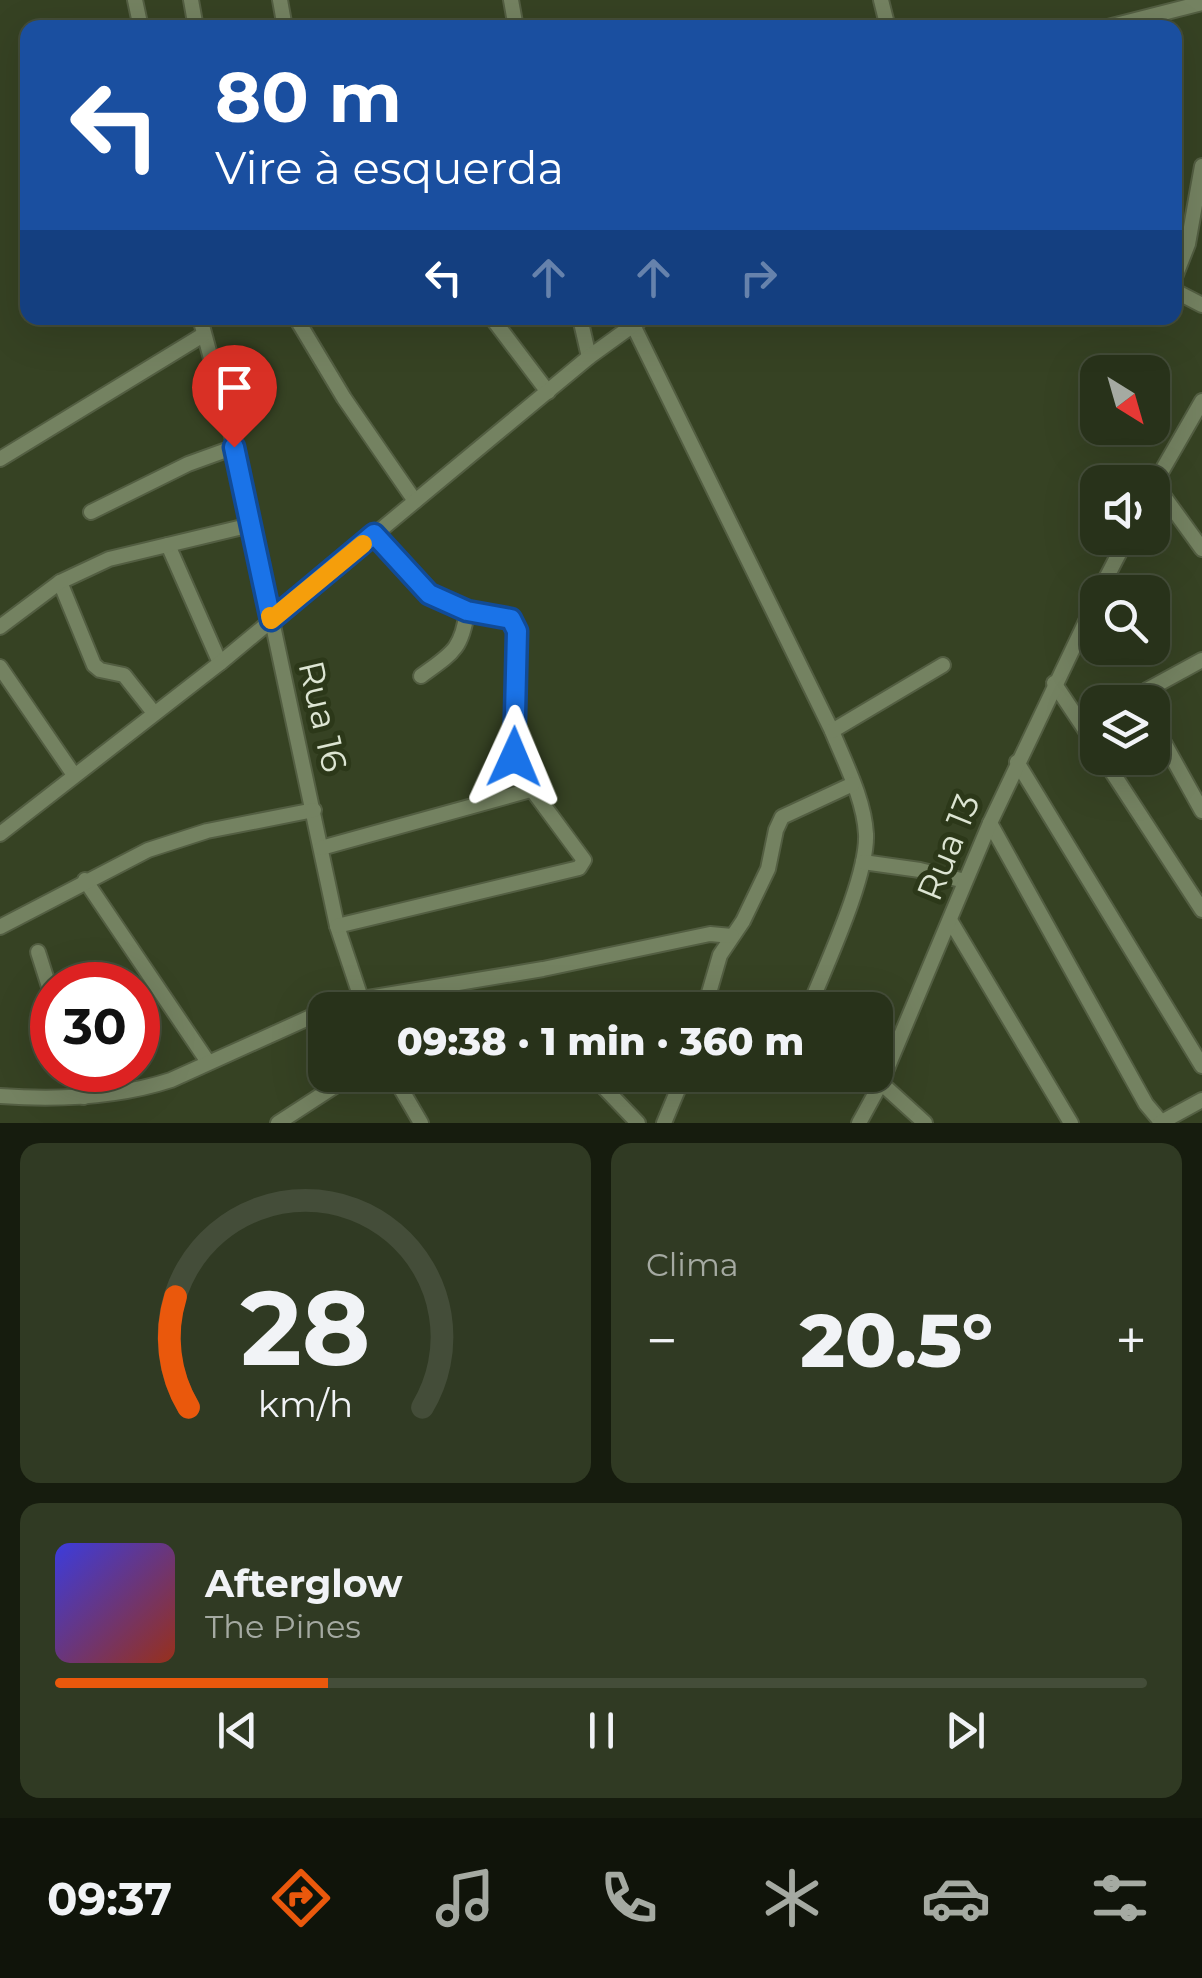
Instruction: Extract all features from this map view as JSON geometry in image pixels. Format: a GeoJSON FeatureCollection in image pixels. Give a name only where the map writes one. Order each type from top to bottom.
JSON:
{"type":"FeatureCollection","features":[{"type":"Feature","properties":{"kind":"street"},"geometry":{"type":"LineString","coordinates":[[1134,20],[1202,2]]}},
{"type":"Feature","properties":{"kind":"street"},"geometry":{"type":"LineString","coordinates":[[1182,260],[1202,166]]}},
{"type":"Feature","properties":{"kind":"street","name":"Rua 16"},"geometry":{"type":"LineString","coordinates":[[201,325],[234,447],[337,926],[359,992]]}},
{"type":"Feature","properties":{"kind":"street"},"geometry":{"type":"LineString","coordinates":[[300,325],[344,398],[415,501]]}},
{"type":"Feature","properties":{"kind":"street"},"geometry":{"type":"LineString","coordinates":[[497,325],[548,392]]}},
{"type":"Feature","properties":{"kind":"street"},"geometry":{"type":"LineString","coordinates":[[582,325],[589,358]]}},
{"type":"Feature","properties":{"kind":"street"},"geometry":{"type":"LineString","coordinates":[[0,834],[220,662],[633,325]]}},
{"type":"Feature","properties":{"kind":"street"},"geometry":{"type":"LineString","coordinates":[[640,325],[854,784],[866,836],[863,862],[815,992]]}},
{"type":"Feature","properties":{"kind":"street"},"geometry":{"type":"LineString","coordinates":[[0,459],[203,335]]}},
{"type":"Feature","properties":{"kind":"street"},"geometry":{"type":"LineString","coordinates":[[1166,465],[1202,401]]}},
{"type":"Feature","properties":{"kind":"street"},"geometry":{"type":"LineString","coordinates":[[91,512],[188,464],[234,447]]}},
{"type":"Feature","properties":{"kind":"street"},"geometry":{"type":"LineString","coordinates":[[1170,507],[1202,550]]}},
{"type":"Feature","properties":{"kind":"street"},"geometry":{"type":"LineString","coordinates":[[0,627],[60,582],[109,558],[251,525]]}},
{"type":"Feature","properties":{"kind":"street"},"geometry":{"type":"LineString","coordinates":[[337,926],[583,866],[582,854],[516,768],[516,624],[511,619],[467,611],[429,594],[374,534]]}},
{"type":"Feature","properties":{"kind":"street"},"geometry":{"type":"LineString","coordinates":[[168,545],[220,662]]}},
{"type":"Feature","properties":{"kind":"street"},"geometry":{"type":"LineString","coordinates":[[60,582],[94,665],[124,675],[154,713]]}},
{"type":"Feature","properties":{"kind":"street"},"geometry":{"type":"LineString","coordinates":[[421,676],[459,644],[467,611]]}},
{"type":"Feature","properties":{"kind":"street","name":"Rua 13"},"geometry":{"type":"LineString","coordinates":[[893,1055],[990,823],[1080,631]]}},
{"type":"Feature","properties":{"kind":"street"},"geometry":{"type":"LineString","coordinates":[[1157,685],[1202,660]]}},
{"type":"Feature","properties":{"kind":"street"},"geometry":{"type":"LineString","coordinates":[[832,732],[943,665]]}},
{"type":"Feature","properties":{"kind":"street"},"geometry":{"type":"LineString","coordinates":[[0,667],[74,776]]}},
{"type":"Feature","properties":{"kind":"street"},"geometry":{"type":"LineString","coordinates":[[1054,684],[1080,722]]}},
{"type":"Feature","properties":{"kind":"street"},"geometry":{"type":"LineString","coordinates":[[1170,752],[1200,805]]}},
{"type":"Feature","properties":{"kind":"street"},"geometry":{"type":"LineString","coordinates":[[1017,762],[1202,1066]]}},
{"type":"Feature","properties":{"kind":"street"},"geometry":{"type":"LineString","coordinates":[[1114,775],[1202,910]]}},
{"type":"Feature","properties":{"kind":"street"},"geometry":{"type":"LineString","coordinates":[[709,992],[720,955],[754,901],[768,869],[782,817],[854,784]]}},
{"type":"Feature","properties":{"kind":"street"},"geometry":{"type":"LineString","coordinates":[[320,848],[534,789]]}},
{"type":"Feature","properties":{"kind":"street"},"geometry":{"type":"LineString","coordinates":[[0,927],[148,850],[207,831],[314,810]]}},
{"type":"Feature","properties":{"kind":"street"},"geometry":{"type":"LineString","coordinates":[[990,823],[1146,1104],[1161,1123],[1202,1100]]}},
{"type":"Feature","properties":{"kind":"street"},"geometry":{"type":"LineString","coordinates":[[863,862],[966,881]]}},
{"type":"Feature","properties":{"kind":"street"},"geometry":{"type":"LineString","coordinates":[[86,880],[208,1062]]}},
{"type":"Feature","properties":{"kind":"street"},"geometry":{"type":"LineString","coordinates":[[950,920],[1071,1123]]}},
{"type":"Feature","properties":{"kind":"street"},"geometry":{"type":"LineString","coordinates":[[414,992],[710,934],[732,936]]}},
{"type":"Feature","properties":{"kind":"street"},"geometry":{"type":"LineString","coordinates":[[38,952],[41,962]]}},
{"type":"Feature","properties":{"kind":"street"},"geometry":{"type":"LineString","coordinates":[[438,986],[443,992]]}},
{"type":"Feature","properties":{"kind":"street"},"geometry":{"type":"LineString","coordinates":[[1,1094],[84,1097],[144,1088],[308,1017]]}},
{"type":"Feature","properties":{"kind":"street"},"geometry":{"type":"LineString","coordinates":[[83,1092],[84,1097]]}},
{"type":"Feature","properties":{"kind":"street"},"geometry":{"type":"LineString","coordinates":[[278,1123],[326,1092]]}},
{"type":"Feature","properties":{"kind":"street"},"geometry":{"type":"LineString","coordinates":[[403,1092],[421,1123]]}},
{"type":"Feature","properties":{"kind":"street"},"geometry":{"type":"LineString","coordinates":[[608,1092],[638,1123]]}},
{"type":"Feature","properties":{"kind":"street"},"geometry":{"type":"LineString","coordinates":[[664,1123],[677,1092]]}},
{"type":"Feature","properties":{"kind":"street","name":"Rua 13"},"geometry":{"type":"LineString","coordinates":[[858,1123],[876,1092]]}},
{"type":"Feature","properties":{"kind":"street"},"geometry":{"type":"LineString","coordinates":[[891,1092],[926,1123]]}},
{"type":"Feature","properties":{"kind":"slow traffic"},"geometry":{"type":"LineString","coordinates":[[270,616],[271,620],[363,544]]}},
{"type":"Feature","properties":{"kind":"route"},"geometry":{"type":"LineString","coordinates":[[234,447],[271,620],[374,534],[429,594],[467,611],[511,619],[516,624],[514,757]]}}]}
